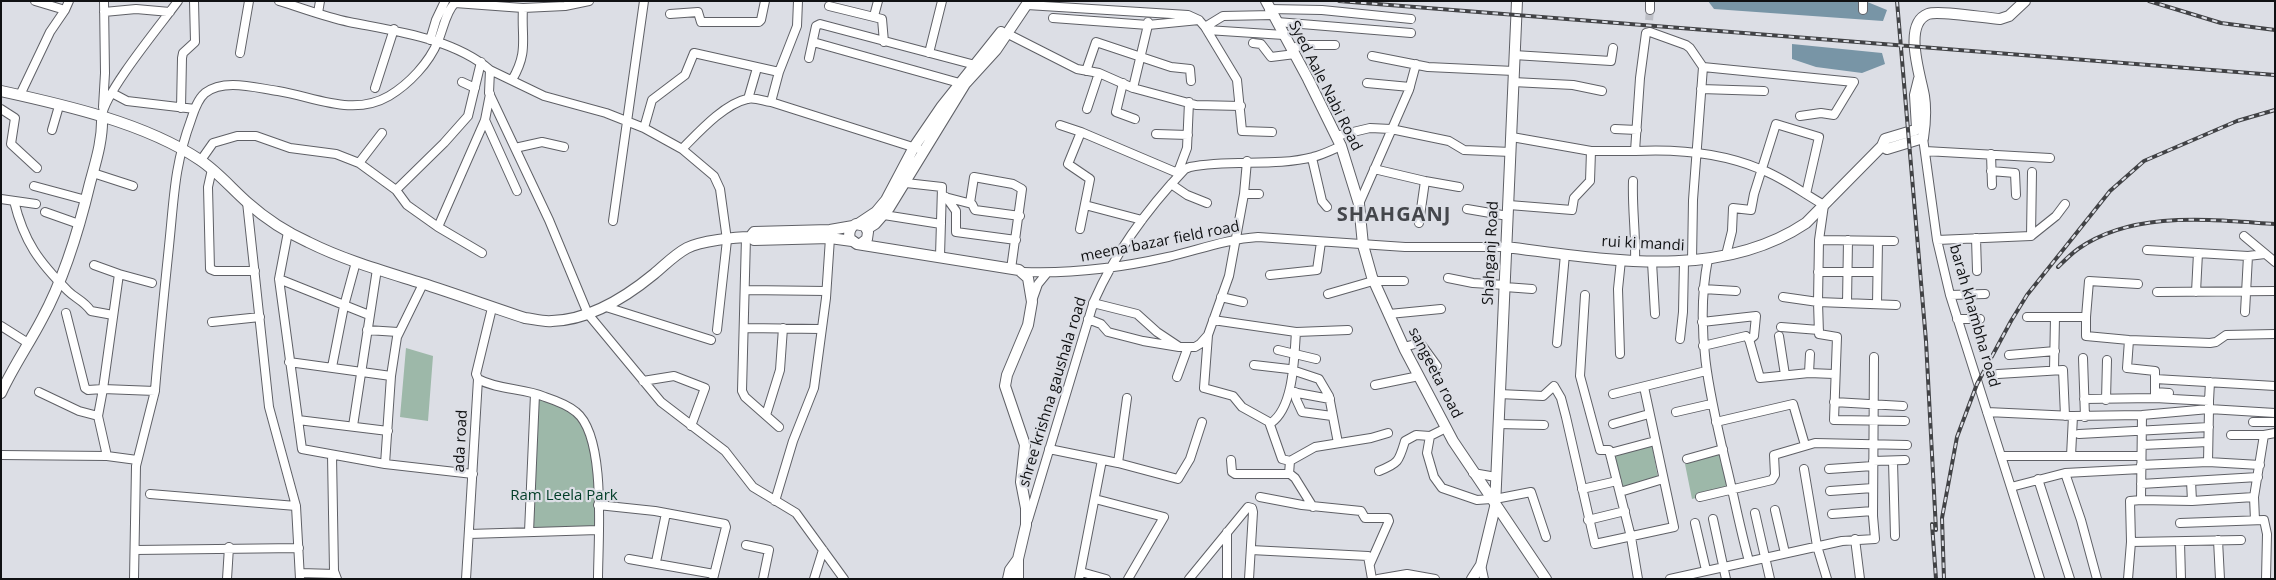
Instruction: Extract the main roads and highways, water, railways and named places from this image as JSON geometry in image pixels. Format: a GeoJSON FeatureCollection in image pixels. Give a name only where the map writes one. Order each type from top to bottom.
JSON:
{"type":"FeatureCollection","features":[{"type":"Feature","properties":{"kind":"main road","name":"Shahganj Road"},"geometry":{"type":"LineString","coordinates":[[1472,579],[1480,565],[1494,502],[1496,477],[1517,1]]}},
{"type":"Feature","properties":{"kind":"main road"},"geometry":{"type":"LineString","coordinates":[[1919,78],[1915,95],[1917,128],[1885,139],[1882,146],[1887,149],[1923,138],[1924,96],[1919,78],[1915,28],[1921,18],[1933,13],[2000,19],[2009,16],[2025,1]]}},
{"type":"Feature","properties":{"kind":"main road"},"geometry":{"type":"LineString","coordinates":[[860,233],[886,200],[962,84],[1008,34],[1028,3]]}},
{"type":"Feature","properties":{"kind":"main road","name":"Syed Aale Nabi Road"},"geometry":{"type":"LineString","coordinates":[[1271,12],[1341,146],[1359,204],[1363,245]]}},
{"type":"Feature","properties":{"kind":"main road"},"geometry":{"type":"LineString","coordinates":[[978,66],[1008,24],[1016,19]]}},
{"type":"Feature","properties":{"kind":"main road"},"geometry":{"type":"LineString","coordinates":[[1,91],[59,106],[103,113],[181,148],[201,160],[247,202],[288,232],[308,242],[376,269],[526,318],[553,322],[588,314],[606,307],[652,276],[676,255],[689,247],[703,243],[748,237],[754,232],[830,230],[860,233],[884,247],[1023,272],[1030,283],[1032,302],[1028,325],[1007,375],[1005,386],[1024,442],[1021,482],[1026,508],[1026,525],[1018,559],[1018,579]]}},
{"type":"Feature","properties":{"kind":"main road"},"geometry":{"type":"LineString","coordinates":[[1,392],[42,319],[60,281],[79,224],[93,173],[100,145],[103,113]]}},
{"type":"Feature","properties":{"kind":"main road","name":"rui ki mandi"},"geometry":{"type":"LineString","coordinates":[[1506,248],[1652,262],[1688,261],[1726,255],[1762,245],[1793,232],[1806,223],[1882,146]]}},
{"type":"Feature","properties":{"kind":"main road"},"geometry":{"type":"LineString","coordinates":[[748,237],[754,240],[830,238],[860,233],[875,224],[884,215],[906,183],[918,149]]}},
{"type":"Feature","properties":{"kind":"main road","name":"sangeeta road"},"geometry":{"type":"LineString","coordinates":[[1363,245],[1373,281],[1404,347],[1446,428],[1473,473],[1546,579]]}},
{"type":"Feature","properties":{"kind":"main road"},"geometry":{"type":"LineString","coordinates":[[1008,579],[1010,570],[1018,559]]}},
{"type":"Feature","properties":{"kind":"water"},"geometry":{"type":"Polygon","coordinates":[[[1708,1],[1865,1],[1887,10],[1883,21],[1714,9],[1708,1]]]}},
{"type":"Feature","properties":{"kind":"water"},"geometry":{"type":"Polygon","coordinates":[[[1792,44],[1882,53],[1885,64],[1862,73],[1816,67],[1792,59],[1792,44]]]}},
{"type":"Feature","properties":{"kind":"tunnel"},"geometry":{"type":"LineString","coordinates":[[1648,32],[1650,10]]}},
{"type":"Feature","properties":{"kind":"railway"},"geometry":{"type":"LineString","coordinates":[[1339,1],[2275,75]]}},
{"type":"Feature","properties":{"kind":"railway"},"geometry":{"type":"LineString","coordinates":[[1897,1],[1926,341],[1936,530]]}},
{"type":"Feature","properties":{"kind":"railway"},"geometry":{"type":"LineString","coordinates":[[2149,1],[2221,23],[2275,30]]}},
{"type":"Feature","properties":{"kind":"railway"},"geometry":{"type":"LineString","coordinates":[[1944,579],[1942,518],[1957,437],[1977,384],[2027,295],[2110,191],[2144,161],[2237,121],[2275,110]]}},
{"type":"Feature","properties":{"kind":"railway"},"geometry":{"type":"LineString","coordinates":[[2058,267],[2078,249],[2100,237],[2123,228],[2148,223],[2173,220],[2199,220],[2275,224]]}},
{"type":"Feature","properties":{"kind":"railway"},"geometry":{"type":"LineString","coordinates":[[1932,524],[1936,579]]}},
{"type":"Feature","properties":{"kind":"district","name":"SHAHGANJ"},"geometry":{"type":"Point","coordinates":[1394,215]}},
{"type":"Feature","properties":{"kind":"park label","name":"Ram Leela Park"},"geometry":{"type":"Point","coordinates":[564,496]}}]}
